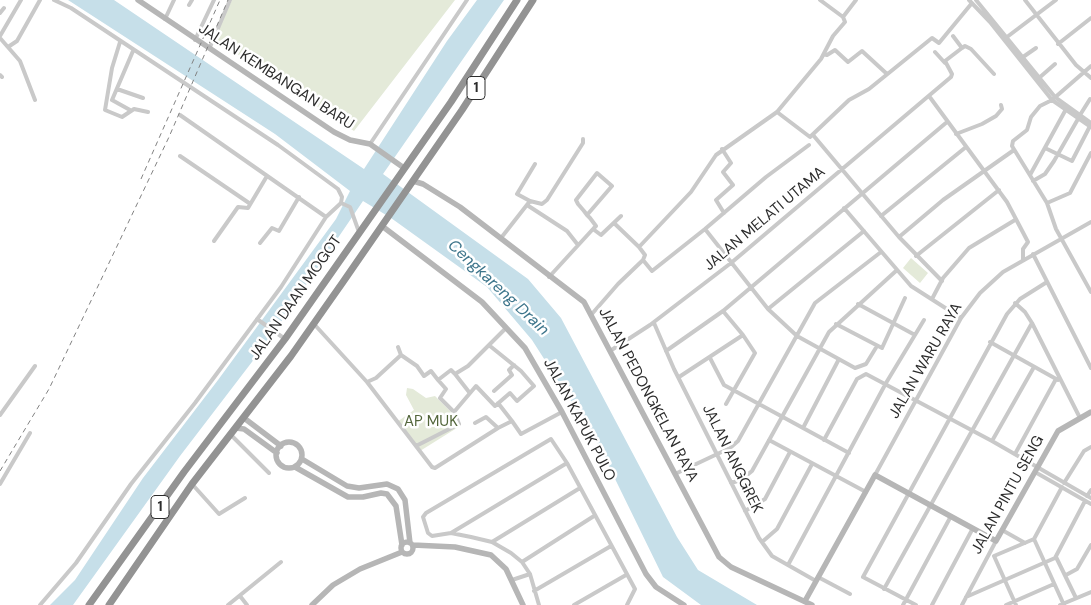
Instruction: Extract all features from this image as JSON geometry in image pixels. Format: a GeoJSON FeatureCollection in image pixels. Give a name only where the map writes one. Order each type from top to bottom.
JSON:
{"type":"FeatureCollection","features":[{"type":"Feature","properties":{"kind":"highway","name":"JALAN DAAN MOGOT"},"geometry":{"type":"LineString","coordinates":[[89,605],[184,472],[285,339],[402,171],[517,0]]}},
{"type":"Feature","properties":{"kind":"highway","name":"JALAN DAAN MOGOT"},"geometry":{"type":"LineString","coordinates":[[108,605],[192,484],[314,324],[388,218],[533,0]]}},
{"type":"Feature","properties":{"kind":"highway"},"geometry":{"type":"LineString","coordinates":[[233,409],[244,418]]}},
{"type":"Feature","properties":{"kind":"highway"},"geometry":{"type":"LineString","coordinates":[[184,472],[192,484]]}},
{"type":"Feature","properties":{"kind":"highway"},"geometry":{"type":"LineString","coordinates":[[178,481],[192,484]]}},
{"type":"Feature","properties":{"kind":"main road","name":"JALAN KEMBANGAN BARU"},"geometry":{"type":"LineString","coordinates":[[140,0],[195,40],[210,47],[334,132],[350,140],[372,145],[396,163],[402,171]]}},
{"type":"Feature","properties":{"kind":"main road","name":"JALAN PEDONGKELAN RAYA"},"geometry":{"type":"LineString","coordinates":[[414,179],[460,207],[502,238],[549,277],[582,300],[722,561],[812,605]]}},
{"type":"Feature","properties":{"kind":"main road","name":"JALAN KAPUK PULO"},"geometry":{"type":"LineString","coordinates":[[382,226],[475,296],[507,327],[532,360],[562,412],[646,574],[656,587],[684,605]]}},
{"type":"Feature","properties":{"kind":"main road","name":"JALAN PINTU SENG"},"geometry":{"type":"LineString","coordinates":[[996,540],[1058,431],[1091,412]]}},
{"type":"Feature","properties":{"kind":"main road"},"geometry":{"type":"LineString","coordinates":[[244,418],[281,446]]}},
{"type":"Feature","properties":{"kind":"main road"},"geometry":{"type":"LineString","coordinates":[[236,428],[244,429],[277,453],[280,464],[287,468],[296,467],[348,497],[387,494],[396,506],[402,552]]}},
{"type":"Feature","properties":{"kind":"main road"},"geometry":{"type":"LineString","coordinates":[[277,453],[281,446],[288,443],[296,444],[302,451],[302,459],[296,467]]}},
{"type":"Feature","properties":{"kind":"main road"},"geometry":{"type":"LineString","coordinates":[[302,459],[347,486],[359,488],[387,484],[398,489],[405,500],[412,546],[408,554],[402,552],[360,569],[333,585],[312,605]]}},
{"type":"Feature","properties":{"kind":"main road"},"geometry":{"type":"LineString","coordinates":[[805,601],[875,475],[996,540]]}},
{"type":"Feature","properties":{"kind":"main road"},"geometry":{"type":"LineString","coordinates":[[402,545],[469,548],[491,555],[500,561],[512,580],[523,605]]}},
{"type":"Feature","properties":{"kind":"street"},"geometry":{"type":"LineString","coordinates":[[21,0],[0,37],[24,69],[35,100]]}},
{"type":"Feature","properties":{"kind":"street"},"geometry":{"type":"LineString","coordinates":[[8,47],[17,41],[40,0]]}},
{"type":"Feature","properties":{"kind":"street"},"geometry":{"type":"LineString","coordinates":[[54,0],[71,8],[328,181],[341,194],[342,203]]}},
{"type":"Feature","properties":{"kind":"street"},"geometry":{"type":"LineString","coordinates":[[165,19],[174,0]]}},
{"type":"Feature","properties":{"kind":"street"},"geometry":{"type":"LineString","coordinates":[[189,5],[192,0]]}},
{"type":"Feature","properties":{"kind":"street"},"geometry":{"type":"LineString","coordinates":[[195,40],[214,0]]}},
{"type":"Feature","properties":{"kind":"street"},"geometry":{"type":"LineString","coordinates":[[210,47],[230,0]]}},
{"type":"Feature","properties":{"kind":"street"},"geometry":{"type":"LineString","coordinates":[[372,145],[467,0]]}},
{"type":"Feature","properties":{"kind":"street"},"geometry":{"type":"LineString","coordinates":[[639,247],[691,192],[722,149],[778,112],[824,54],[833,36],[846,22],[843,17],[820,0]]}},
{"type":"Feature","properties":{"kind":"street"},"geometry":{"type":"LineString","coordinates":[[843,17],[856,0]]}},
{"type":"Feature","properties":{"kind":"street"},"geometry":{"type":"LineString","coordinates":[[1025,0],[1058,44],[1083,72],[1091,78]]}},
{"type":"Feature","properties":{"kind":"street"},"geometry":{"type":"LineString","coordinates":[[1008,37],[1056,0]]}},
{"type":"Feature","properties":{"kind":"street"},"geometry":{"type":"LineString","coordinates":[[973,1],[1008,37],[1054,99],[1091,126],[1072,161],[1044,148]]}},
{"type":"Feature","properties":{"kind":"street"},"geometry":{"type":"LineString","coordinates":[[778,112],[810,138],[849,100],[887,74],[932,38],[939,44],[973,1]]}},
{"type":"Feature","properties":{"kind":"street"},"geometry":{"type":"LineString","coordinates":[[973,1],[1054,99],[1065,110],[1079,117]]}},
{"type":"Feature","properties":{"kind":"street"},"geometry":{"type":"LineString","coordinates":[[0,13],[4,8]]}},
{"type":"Feature","properties":{"kind":"street"},"geometry":{"type":"LineString","coordinates":[[1058,44],[1091,18]]}},
{"type":"Feature","properties":{"kind":"street"},"geometry":{"type":"LineString","coordinates":[[953,36],[962,48]]}},
{"type":"Feature","properties":{"kind":"street"},"geometry":{"type":"LineString","coordinates":[[120,42],[112,68],[105,110],[122,117],[134,109],[148,112]]}},
{"type":"Feature","properties":{"kind":"street"},"geometry":{"type":"LineString","coordinates":[[934,52],[944,63],[965,46],[971,49],[994,74]]}},
{"type":"Feature","properties":{"kind":"street"},"geometry":{"type":"LineString","coordinates":[[1023,57],[1036,48]]}},
{"type":"Feature","properties":{"kind":"street"},"geometry":{"type":"LineString","coordinates":[[824,54],[827,55],[835,50],[848,62],[862,50],[887,74]]}},
{"type":"Feature","properties":{"kind":"street"},"geometry":{"type":"LineString","coordinates":[[130,110],[112,101],[133,51]]}},
{"type":"Feature","properties":{"kind":"street","name":"JALAN MELATI UTAMA"},"geometry":{"type":"LineString","coordinates":[[610,351],[654,323],[732,263],[929,96],[951,77],[952,74],[944,63]]}},
{"type":"Feature","properties":{"kind":"street"},"geometry":{"type":"LineString","coordinates":[[1039,78],[1055,64]]}},
{"type":"Feature","properties":{"kind":"street"},"geometry":{"type":"LineString","coordinates":[[1091,66],[1054,99],[1040,106],[1031,117],[1027,130],[1013,141],[1014,150],[1047,203],[1049,213],[1091,292]]}},
{"type":"Feature","properties":{"kind":"street"},"geometry":{"type":"LineString","coordinates":[[117,89],[143,98]]}},
{"type":"Feature","properties":{"kind":"street"},"geometry":{"type":"LineString","coordinates":[[929,96],[1008,202],[1015,220],[1028,242],[1023,249],[1023,260]]}},
{"type":"Feature","properties":{"kind":"street"},"geometry":{"type":"LineString","coordinates":[[1033,181],[1045,174],[1090,99]]}},
{"type":"Feature","properties":{"kind":"street"},"geometry":{"type":"LineString","coordinates":[[956,134],[982,124],[996,116],[1002,109],[1001,105]]}},
{"type":"Feature","properties":{"kind":"street"},"geometry":{"type":"LineString","coordinates":[[1030,175],[1065,110]]}},
{"type":"Feature","properties":{"kind":"street"},"geometry":{"type":"LineString","coordinates":[[180,115],[326,216]]}},
{"type":"Feature","properties":{"kind":"street"},"geometry":{"type":"LineString","coordinates":[[666,351],[723,311],[947,122]]}},
{"type":"Feature","properties":{"kind":"street"},"geometry":{"type":"LineString","coordinates":[[812,135],[843,168],[899,237],[942,281]]}},
{"type":"Feature","properties":{"kind":"street"},"geometry":{"type":"LineString","coordinates":[[529,203],[542,204],[547,200],[583,143],[583,139]]}},
{"type":"Feature","properties":{"kind":"street"},"geometry":{"type":"LineString","coordinates":[[643,260],[652,271],[705,229],[766,176],[809,145]]}},
{"type":"Feature","properties":{"kind":"street"},"geometry":{"type":"LineString","coordinates":[[881,216],[966,147]]}},
{"type":"Feature","properties":{"kind":"street"},"geometry":{"type":"LineString","coordinates":[[722,149],[731,163],[723,172],[733,185],[716,200],[724,213]]}},
{"type":"Feature","properties":{"kind":"street"},"geometry":{"type":"LineString","coordinates":[[899,237],[984,170],[996,164],[1014,150]]}},
{"type":"Feature","properties":{"kind":"street"},"geometry":{"type":"LineString","coordinates":[[1047,203],[1070,193],[1091,153]]}},
{"type":"Feature","properties":{"kind":"street"},"geometry":{"type":"LineString","coordinates":[[180,156],[249,203]]}},
{"type":"Feature","properties":{"kind":"street"},"geometry":{"type":"LineString","coordinates":[[535,164],[517,194],[567,231],[578,245]]}},
{"type":"Feature","properties":{"kind":"street"},"geometry":{"type":"LineString","coordinates":[[549,277],[596,226],[576,200],[597,173],[612,186],[587,214]]}},
{"type":"Feature","properties":{"kind":"street"},"geometry":{"type":"LineString","coordinates":[[214,240],[238,207],[247,208],[268,176]]}},
{"type":"Feature","properties":{"kind":"street"},"geometry":{"type":"LineString","coordinates":[[916,256],[999,190]]}},
{"type":"Feature","properties":{"kind":"street"},"geometry":{"type":"LineString","coordinates":[[260,243],[272,228],[279,230],[299,198]]}},
{"type":"Feature","properties":{"kind":"street"},"geometry":{"type":"LineString","coordinates":[[342,203],[350,208],[359,232]]}},
{"type":"Feature","properties":{"kind":"street"},"geometry":{"type":"LineString","coordinates":[[40,605],[76,563],[131,484],[258,320],[326,216],[342,203]]}},
{"type":"Feature","properties":{"kind":"street"},"geometry":{"type":"LineString","coordinates":[[502,238],[529,203]]}},
{"type":"Feature","properties":{"kind":"street"},"geometry":{"type":"LineString","coordinates":[[844,208],[911,286],[962,318]]}},
{"type":"Feature","properties":{"kind":"street"},"geometry":{"type":"LineString","coordinates":[[594,228],[601,234],[620,216]]}},
{"type":"Feature","properties":{"kind":"street"},"geometry":{"type":"LineString","coordinates":[[932,299],[942,281],[969,248],[1015,220]]}},
{"type":"Feature","properties":{"kind":"street"},"geometry":{"type":"LineString","coordinates":[[591,315],[618,284],[643,260],[645,255],[614,222]]}},
{"type":"Feature","properties":{"kind":"street","name":"JALAN WARU RAYA"},"geometry":{"type":"LineString","coordinates":[[875,475],[962,318],[980,293],[1003,272],[1091,222]]}},
{"type":"Feature","properties":{"kind":"street"},"geometry":{"type":"LineString","coordinates":[[705,229],[768,309],[797,336],[856,368],[861,368],[877,346]]}},
{"type":"Feature","properties":{"kind":"street"},"geometry":{"type":"LineString","coordinates":[[768,309],[864,231]]}},
{"type":"Feature","properties":{"kind":"street"},"geometry":{"type":"LineString","coordinates":[[676,474],[717,454],[738,441],[815,303],[881,252]]}},
{"type":"Feature","properties":{"kind":"street"},"geometry":{"type":"LineString","coordinates":[[1032,254],[1091,368]]}},
{"type":"Feature","properties":{"kind":"street"},"geometry":{"type":"LineString","coordinates":[[731,483],[742,480],[749,475],[780,416],[819,349],[836,324],[897,270]]}},
{"type":"Feature","properties":{"kind":"street"},"geometry":{"type":"LineString","coordinates":[[916,605],[863,577],[990,342],[1015,303],[1047,282]]}},
{"type":"Feature","properties":{"kind":"street"},"geometry":{"type":"LineString","coordinates":[[836,324],[882,348],[905,298]]}},
{"type":"Feature","properties":{"kind":"street"},"geometry":{"type":"LineString","coordinates":[[1015,303],[1025,312],[1032,323],[1080,418]]}},
{"type":"Feature","properties":{"kind":"street"},"geometry":{"type":"LineString","coordinates":[[858,304],[915,335]]}},
{"type":"Feature","properties":{"kind":"street"},"geometry":{"type":"LineString","coordinates":[[723,311],[755,353],[726,404]]}},
{"type":"Feature","properties":{"kind":"street"},"geometry":{"type":"LineString","coordinates":[[258,320],[285,339]]}},
{"type":"Feature","properties":{"kind":"street"},"geometry":{"type":"LineString","coordinates":[[788,565],[886,383],[924,320]]}},
{"type":"Feature","properties":{"kind":"street","name":"JALAN ANGGREK"},"geometry":{"type":"LineString","coordinates":[[654,323],[745,511],[772,556],[850,594]]}},
{"type":"Feature","properties":{"kind":"street"},"geometry":{"type":"LineString","coordinates":[[884,589],[971,429],[1032,323]]}},
{"type":"Feature","properties":{"kind":"street"},"geometry":{"type":"LineString","coordinates":[[314,324],[367,382],[435,468],[512,421]]}},
{"type":"Feature","properties":{"kind":"street"},"geometry":{"type":"LineString","coordinates":[[455,374],[468,366],[507,327]]}},
{"type":"Feature","properties":{"kind":"street"},"geometry":{"type":"LineString","coordinates":[[679,378],[743,336]]}},
{"type":"Feature","properties":{"kind":"street"},"geometry":{"type":"LineString","coordinates":[[990,342],[1062,383]]}},
{"type":"Feature","properties":{"kind":"street"},"geometry":{"type":"LineString","coordinates":[[454,412],[470,395],[469,392],[477,386],[495,406],[510,393],[518,400],[534,386],[514,365],[490,346]]}},
{"type":"Feature","properties":{"kind":"street"},"geometry":{"type":"LineString","coordinates":[[398,347],[401,355],[417,366],[424,376],[431,371],[446,389],[440,398],[454,412],[459,424],[456,428],[416,446]]}},
{"type":"Feature","properties":{"kind":"street"},"geometry":{"type":"LineString","coordinates":[[367,382],[376,378],[401,355]]}},
{"type":"Feature","properties":{"kind":"street"},"geometry":{"type":"LineString","coordinates":[[710,358],[721,381],[734,390],[849,453]]}},
{"type":"Feature","properties":{"kind":"street"},"geometry":{"type":"LineString","coordinates":[[803,428],[839,359]]}},
{"type":"Feature","properties":{"kind":"street"},"geometry":{"type":"LineString","coordinates":[[494,391],[512,375],[509,370],[514,365]]}},
{"type":"Feature","properties":{"kind":"street"},"geometry":{"type":"LineString","coordinates":[[0,415],[35,366]]}},
{"type":"Feature","properties":{"kind":"street"},"geometry":{"type":"LineString","coordinates":[[992,441],[1034,367]]}},
{"type":"Feature","properties":{"kind":"street"},"geometry":{"type":"LineString","coordinates":[[438,380],[452,370],[469,392]]}},
{"type":"Feature","properties":{"kind":"street"},"geometry":{"type":"LineString","coordinates":[[824,440],[857,379],[866,374],[886,383],[1015,454],[1036,469],[1088,498],[1091,504]]}},
{"type":"Feature","properties":{"kind":"street"},"geometry":{"type":"LineString","coordinates":[[1015,454],[1056,379]]}},
{"type":"Feature","properties":{"kind":"street"},"geometry":{"type":"LineString","coordinates":[[498,404],[521,434],[562,412]]}},
{"type":"Feature","properties":{"kind":"street"},"geometry":{"type":"LineString","coordinates":[[475,422],[486,417],[498,428]]}},
{"type":"Feature","properties":{"kind":"street"},"geometry":{"type":"LineString","coordinates":[[0,484],[30,433]]}},
{"type":"Feature","properties":{"kind":"street"},"geometry":{"type":"LineString","coordinates":[[231,435],[269,473]]}},
{"type":"Feature","properties":{"kind":"street"},"geometry":{"type":"LineString","coordinates":[[567,463],[451,533],[430,535],[423,522],[424,515],[547,439],[554,440],[567,463],[626,575],[635,589],[628,605]]}},
{"type":"Feature","properties":{"kind":"street"},"geometry":{"type":"LineString","coordinates":[[769,440],[866,492]]}},
{"type":"Feature","properties":{"kind":"street"},"geometry":{"type":"LineString","coordinates":[[994,556],[1034,539],[1084,451],[1091,447]]}},
{"type":"Feature","properties":{"kind":"street"},"geometry":{"type":"LineString","coordinates":[[745,511],[765,499],[790,452]]}},
{"type":"Feature","properties":{"kind":"street"},"geometry":{"type":"LineString","coordinates":[[762,542],[777,529],[812,464]]}},
{"type":"Feature","properties":{"kind":"street"},"geometry":{"type":"LineString","coordinates":[[192,484],[219,514],[245,498]]}},
{"type":"Feature","properties":{"kind":"street"},"geometry":{"type":"LineString","coordinates":[[492,542],[580,488]]}},
{"type":"Feature","properties":{"kind":"street"},"geometry":{"type":"LineString","coordinates":[[968,605],[966,598],[1056,557],[1091,490]]}},
{"type":"Feature","properties":{"kind":"street"},"geometry":{"type":"LineString","coordinates":[[522,562],[594,516]]}},
{"type":"Feature","properties":{"kind":"street"},"geometry":{"type":"LineString","coordinates":[[903,605],[951,516]]}},
{"type":"Feature","properties":{"kind":"street"},"geometry":{"type":"LineString","coordinates":[[932,605],[973,528]]}},
{"type":"Feature","properties":{"kind":"street"},"geometry":{"type":"LineString","coordinates":[[1002,530],[1025,543]]}},
{"type":"Feature","properties":{"kind":"street"},"geometry":{"type":"LineString","coordinates":[[451,533],[492,542],[522,562],[530,574],[539,605]]}},
{"type":"Feature","properties":{"kind":"street"},"geometry":{"type":"LineString","coordinates":[[1034,539],[1062,604],[1091,592]]}},
{"type":"Feature","properties":{"kind":"street","name":"JALAN PINTU SENG"},"geometry":{"type":"LineString","coordinates":[[962,605],[996,540]]}},
{"type":"Feature","properties":{"kind":"street"},"geometry":{"type":"LineString","coordinates":[[1066,574],[1078,569],[1091,545]]}},
{"type":"Feature","properties":{"kind":"street"},"geometry":{"type":"LineString","coordinates":[[534,591],[611,546]]}},
{"type":"Feature","properties":{"kind":"street"},"geometry":{"type":"LineString","coordinates":[[991,550],[1015,603]]}},
{"type":"Feature","properties":{"kind":"street"},"geometry":{"type":"LineString","coordinates":[[1056,557],[1066,574],[1076,598]]}},
{"type":"Feature","properties":{"kind":"street"},"geometry":{"type":"LineString","coordinates":[[228,605],[281,562]]}},
{"type":"Feature","properties":{"kind":"street"},"geometry":{"type":"LineString","coordinates":[[512,580],[530,574]]}},
{"type":"Feature","properties":{"kind":"street"},"geometry":{"type":"LineString","coordinates":[[574,605],[626,575]]}},
{"type":"Feature","properties":{"kind":"street"},"geometry":{"type":"LineString","coordinates":[[1006,605],[1015,603],[1054,584]]}},
{"type":"Feature","properties":{"kind":"street"},"geometry":{"type":"LineString","coordinates":[[240,596],[246,605]]}},
{"type":"Feature","properties":{"kind":"green space"},"geometry":{"type":"Polygon","coordinates":[[[232,0],[455,0],[354,131],[214,39],[232,0]]]}},
{"type":"Feature","properties":{"kind":"green space"},"geometry":{"type":"Polygon","coordinates":[[[911,258],[928,273],[920,283],[903,268],[911,258]]]}},
{"type":"Feature","properties":{"kind":"green space","name":"AP MUK"},"geometry":{"type":"Polygon","coordinates":[[[407,388],[413,389],[426,398],[435,396],[453,414],[460,426],[420,451],[397,422],[414,410],[406,395],[407,388]]]}},
{"type":"Feature","properties":{"kind":"water","name":"Cengkareng Drain"},"geometry":{"type":"Polygon","coordinates":[[[68,0],[114,0],[364,169],[447,41],[477,0],[504,0],[383,174],[528,279],[561,318],[677,537],[698,570],[757,605],[701,605],[663,577],[596,440],[532,340],[487,287],[391,218],[363,201],[268,341],[180,456],[73,605],[50,605],[75,580],[143,478],[218,380],[336,219],[350,191],[275,134],[68,0]]]}},
{"type":"Feature","properties":{"kind":"railway"},"geometry":{"type":"LineString","coordinates":[[141,179],[220,0]]}},
{"type":"Feature","properties":{"kind":"railway"},"geometry":{"type":"LineString","coordinates":[[0,471],[49,389],[169,137],[228,0]]}}]}
